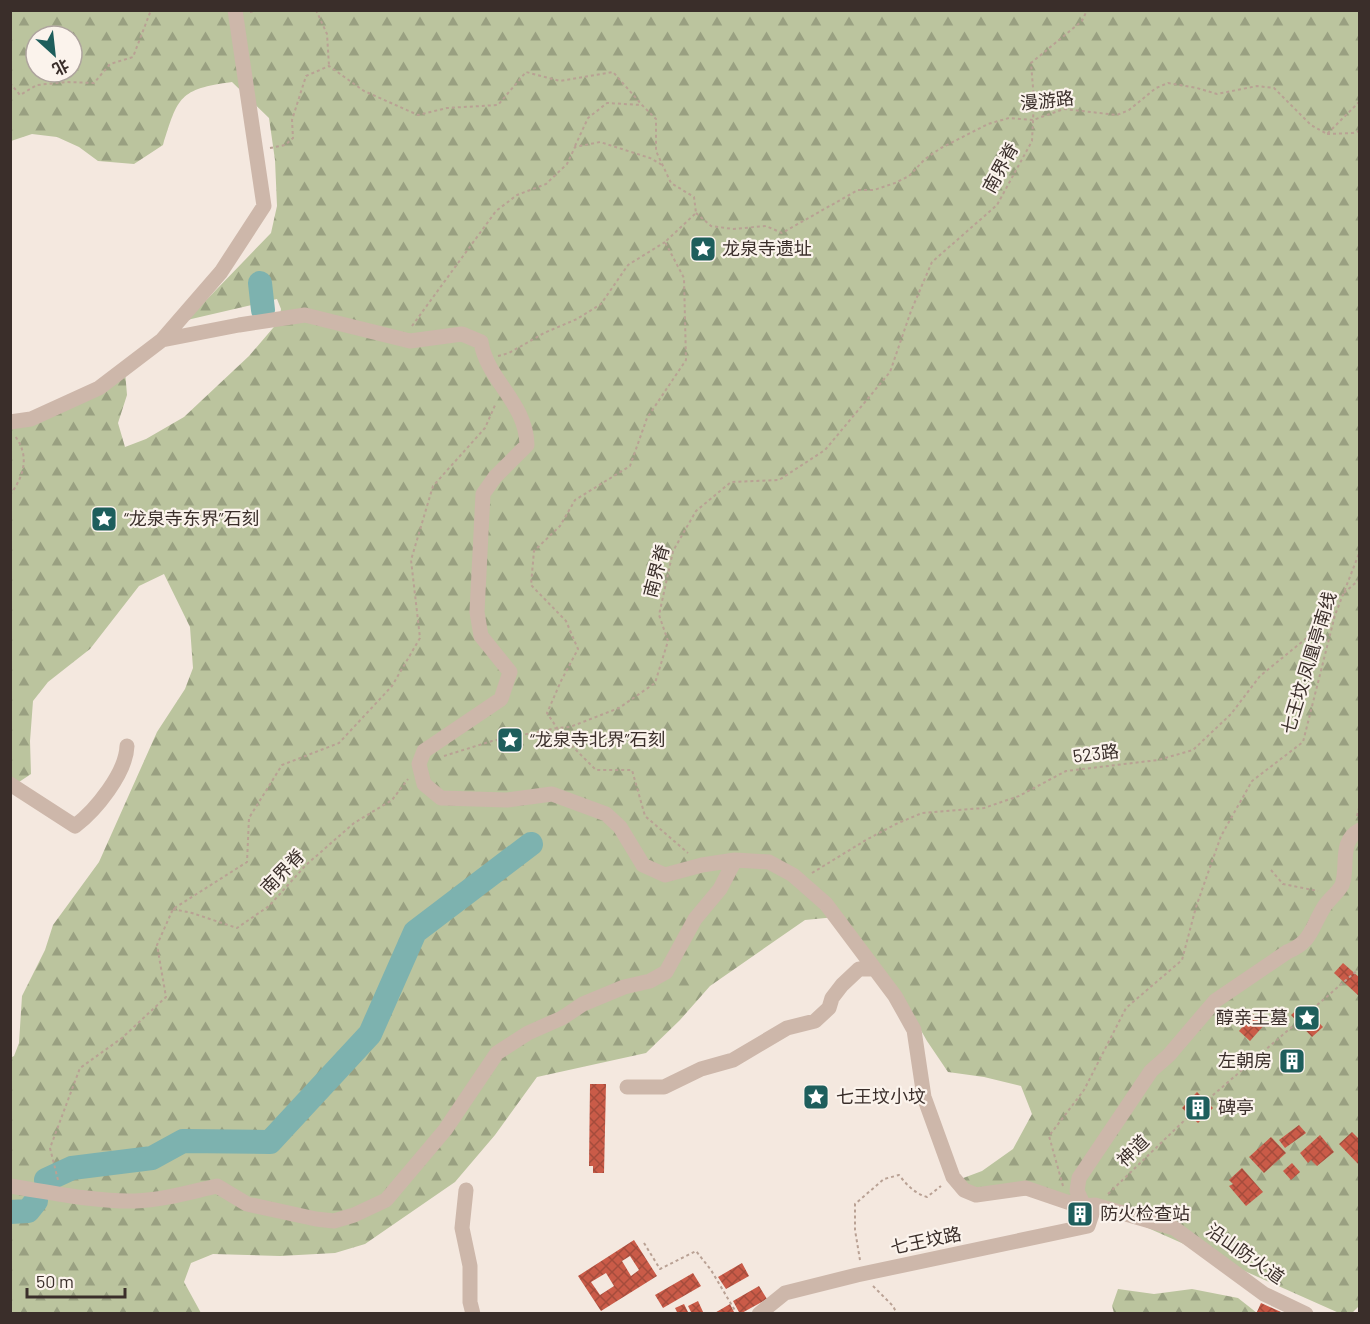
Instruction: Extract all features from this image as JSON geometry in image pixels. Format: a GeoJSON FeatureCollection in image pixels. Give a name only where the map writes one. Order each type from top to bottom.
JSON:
{"type":"FeatureCollection","features":[{"type":"Feature","properties":{"kind":"street"},"geometry":{"type":"LineString","coordinates":[[10,422],[31,419],[99,388],[162,340],[221,272],[264,206],[235,10]]}},
{"type":"Feature","properties":{"kind":"street"},"geometry":{"type":"LineString","coordinates":[[162,340],[305,315],[410,341],[462,334],[481,342],[483,354],[516,406],[526,429],[526,446],[495,477],[483,494],[477,612],[481,636],[510,672],[501,699],[424,751],[419,764],[424,784],[441,798],[507,800],[552,794],[606,814],[620,827],[643,865],[665,875],[702,865],[735,860],[769,862],[793,875],[826,904],[895,996],[914,1030],[924,1096],[940,1147],[953,1177]]}},
{"type":"Feature","properties":{"kind":"street"},"geometry":{"type":"LineString","coordinates":[[10,784],[75,826],[87,817],[121,771],[127,757],[127,746]]}},
{"type":"Feature","properties":{"kind":"street"},"geometry":{"type":"LineString","coordinates":[[1089,1205],[1077,1191],[1079,1178],[1151,1071],[1175,1049],[1215,1001],[1299,946],[1308,937],[1324,905],[1342,886],[1344,856],[1349,840],[1359,830]]}},
{"type":"Feature","properties":{"kind":"street"},"geometry":{"type":"LineString","coordinates":[[10,1186],[133,1201],[164,1198],[217,1186],[247,1204],[316,1219],[334,1221],[354,1215],[386,1200],[445,1130],[497,1053],[583,1004],[624,987],[650,981],[666,972],[695,919],[720,889],[735,860]]}},
{"type":"Feature","properties":{"kind":"street"},"geometry":{"type":"LineString","coordinates":[[627,1088],[664,1087],[701,1070],[733,1060],[787,1028],[815,1021],[829,1008],[832,998],[842,985],[859,969],[873,969]]}},
{"type":"Feature","properties":{"kind":"street","name":"沿山防火道"},"geometry":{"type":"LineString","coordinates":[[953,1177],[964,1190],[976,1195],[1026,1188],[1067,1202],[1089,1205],[1174,1228],[1264,1294],[1306,1314]]}},
{"type":"Feature","properties":{"kind":"street"},"geometry":{"type":"LineString","coordinates":[[466,1190],[462,1228],[470,1266],[470,1302],[473,1314]]}},
{"type":"Feature","properties":{"kind":"street","name":"七王坟路"},"geometry":{"type":"LineString","coordinates":[[759,1314],[785,1293],[1088,1226],[1089,1205]]}},
{"type":"Feature","properties":{"kind":"path"},"geometry":{"type":"LineString","coordinates":[[10,83],[20,95],[37,85],[67,82],[94,83],[110,64],[133,57],[151,10]]}},
{"type":"Feature","properties":{"kind":"path"},"geometry":{"type":"LineString","coordinates":[[316,10],[327,34],[329,66]]}},
{"type":"Feature","properties":{"kind":"path","name":"南界脊"},"geometry":{"type":"LineString","coordinates":[[173,909],[237,928],[269,906],[306,866],[354,823],[392,800],[419,764],[492,741],[570,727],[619,708],[655,683],[668,641],[659,615],[673,551],[696,511],[731,482],[779,480],[825,450],[890,372],[911,311],[933,262],[997,205],[1032,141],[1034,100],[1031,63],[1082,21],[1087,10]]}},
{"type":"Feature","properties":{"kind":"path"},"geometry":{"type":"LineString","coordinates":[[256,150],[285,145],[293,138],[292,120],[306,76],[329,66]]}},
{"type":"Feature","properties":{"kind":"path"},"geometry":{"type":"LineString","coordinates":[[329,66],[364,91],[418,115],[447,108],[498,105],[526,72],[560,81],[614,72],[642,105],[657,118],[656,151],[671,183],[694,197],[696,213],[665,242],[628,264],[601,304],[577,320],[544,333],[509,353],[486,359]]}},
{"type":"Feature","properties":{"kind":"path","name":"漫游路"},"geometry":{"type":"LineString","coordinates":[[696,213],[711,226],[733,229],[766,226],[782,233],[858,190],[874,190],[909,176],[925,159],[941,148],[988,124],[1009,118],[1033,120],[1064,109],[1118,115],[1129,110],[1156,88],[1168,83],[1217,94],[1257,86],[1274,88],[1311,125],[1327,134]]}},
{"type":"Feature","properties":{"kind":"path"},"geometry":{"type":"LineString","coordinates":[[1327,134],[1359,101]]}},
{"type":"Feature","properties":{"kind":"path"},"geometry":{"type":"LineString","coordinates":[[401,338],[441,288],[496,211],[518,195],[546,184],[567,164],[588,118],[607,103],[642,105]]}},
{"type":"Feature","properties":{"kind":"path"},"geometry":{"type":"LineString","coordinates":[[1327,134],[1359,131]]}},
{"type":"Feature","properties":{"kind":"path"},"geometry":{"type":"LineString","coordinates":[[575,147],[600,142],[650,158],[662,165]]}},
{"type":"Feature","properties":{"kind":"path"},"geometry":{"type":"LineString","coordinates":[[665,242],[684,278],[686,360],[647,418],[630,466],[574,500],[561,526],[534,551],[531,585],[566,621],[578,650],[547,713],[557,728],[596,770],[632,770],[645,816],[702,865]]}},
{"type":"Feature","properties":{"kind":"path"},"geometry":{"type":"LineString","coordinates":[[62,1194],[51,1148],[80,1068],[122,1038],[166,997],[157,945],[173,909],[247,862],[249,818],[282,765],[339,743],[392,686],[420,638],[411,560],[433,486],[485,428],[503,387]]}},
{"type":"Feature","properties":{"kind":"path"},"geometry":{"type":"LineString","coordinates":[[10,433],[17,437],[23,450],[25,466],[18,484],[10,495]]}},
{"type":"Feature","properties":{"kind":"path","name":"七王坟·凤凰亭南线"},"geometry":{"type":"LineString","coordinates":[[1067,1202],[1049,1136],[1084,1090],[1126,1008],[1182,960],[1196,907],[1221,836],[1252,781],[1303,742],[1335,615],[1359,551]]}},
{"type":"Feature","properties":{"kind":"path"},"geometry":{"type":"LineString","coordinates":[[1343,594],[1359,579]]}},
{"type":"Feature","properties":{"kind":"path","name":"523路"},"geometry":{"type":"LineString","coordinates":[[793,875],[812,873],[866,840],[922,813],[984,808],[1018,796],[1066,771],[1158,760],[1193,750],[1231,714],[1260,676],[1335,615]]}},
{"type":"Feature","properties":{"kind":"path"},"geometry":{"type":"LineString","coordinates":[[1271,870],[1283,884],[1321,891],[1331,897]]}},
{"type":"Feature","properties":{"kind":"path","name":"神道"},"geometry":{"type":"LineString","coordinates":[[1089,1205],[1359,968]]}},
{"type":"Feature","properties":{"kind":"path"},"geometry":{"type":"LineString","coordinates":[[897,1314],[893,1306],[864,1274],[855,1230],[855,1204],[884,1179],[899,1175],[907,1186],[927,1197],[953,1177]]}},
{"type":"Feature","properties":{"kind":"path"},"geometry":{"type":"LineString","coordinates":[[644,1243],[660,1269],[696,1251],[711,1270],[737,1314]]}},
{"type":"Feature","properties":{"kind":"green space"},"geometry":{"type":"Polygon","coordinates":[[[11,11],[1359,11],[1359,1306],[1352,1313],[1339,1313],[1121,1216],[1043,1197],[981,1192],[958,1180],[982,1171],[1013,1149],[1032,1114],[1021,1086],[984,1077],[948,1072],[898,990],[836,917],[805,920],[710,986],[646,1053],[537,1077],[495,1135],[455,1182],[365,1244],[335,1253],[280,1256],[213,1254],[191,1263],[184,1282],[201,1313],[11,1313],[10,1058],[14,1056],[19,1043],[22,996],[45,950],[53,925],[99,862],[157,732],[185,689],[193,668],[190,627],[164,574],[139,586],[90,649],[48,682],[33,701],[30,741],[31,774],[19,782],[11,778],[11,425],[125,371],[127,395],[118,423],[125,447],[146,439],[184,417],[249,356],[279,321],[281,309],[277,299],[187,320],[271,233],[277,206],[275,160],[269,118],[232,82],[201,88],[183,98],[177,106],[163,145],[134,164],[98,161],[79,147],[57,137],[32,134],[11,141],[11,11]]]}},
{"type":"Feature","properties":{"kind":"green space"},"geometry":{"type":"Polygon","coordinates":[[[1118,1289],[1154,1294],[1192,1289],[1238,1298],[1257,1313],[1114,1313],[1112,1306],[1118,1289]]]}},
{"type":"Feature","properties":{"kind":"building"},"geometry":{"type":"Polygon","coordinates":[[[1343,963],[1360,978],[1360,997],[1334,973],[1343,963]]]}},
{"type":"Feature","properties":{"kind":"building"},"geometry":{"type":"Polygon","coordinates":[[[1302,1005],[1323,1027],[1312,1037],[1291,1015],[1302,1005]]]}},
{"type":"Feature","properties":{"kind":"building"},"geometry":{"type":"Polygon","coordinates":[[[1253,1014],[1265,1024],[1250,1041],[1239,1031],[1253,1014]]]}},
{"type":"Feature","properties":{"kind":"building","name":"左朝房"},"geometry":{"type":"Polygon","coordinates":[[[1294,1049],[1303,1057],[1290,1073],[1280,1064],[1294,1049]]]}},
{"type":"Feature","properties":{"kind":"building"},"geometry":{"type":"Polygon","coordinates":[[[590,1084],[606,1084],[604,1173],[593,1173],[593,1166],[589,1166],[590,1084]]]}},
{"type":"Feature","properties":{"kind":"building","name":"碑亭"},"geometry":{"type":"Polygon","coordinates":[[[1197,1092],[1213,1108],[1198,1123],[1182,1108],[1197,1092]]]}},
{"type":"Feature","properties":{"kind":"building"},"geometry":{"type":"Polygon","coordinates":[[[1299,1125],[1306,1133],[1285,1148],[1279,1140],[1299,1125]]]}},
{"type":"Feature","properties":{"kind":"building"},"geometry":{"type":"Polygon","coordinates":[[[1352,1132],[1360,1140],[1360,1166],[1339,1144],[1352,1132]]]}},
{"type":"Feature","properties":{"kind":"building"},"geometry":{"type":"Polygon","coordinates":[[[1320,1135],[1334,1152],[1317,1166],[1311,1160],[1308,1163],[1300,1153],[1320,1135]]]}},
{"type":"Feature","properties":{"kind":"building"},"geometry":{"type":"Polygon","coordinates":[[[1271,1137],[1286,1153],[1264,1173],[1249,1157],[1271,1137]]]}},
{"type":"Feature","properties":{"kind":"building"},"geometry":{"type":"Polygon","coordinates":[[[1292,1163],[1300,1172],[1291,1180],[1283,1171],[1292,1163]]]}},
{"type":"Feature","properties":{"kind":"building"},"geometry":{"type":"Polygon","coordinates":[[[1242,1168],[1263,1192],[1246,1206],[1229,1186],[1233,1184],[1229,1180],[1242,1168]]]}},
{"type":"Feature","properties":{"kind":"building","name":"防火检查站"},"geometry":{"type":"Polygon","coordinates":[[[1083,1210],[1086,1217],[1074,1224],[1070,1217],[1083,1210]]]}},
{"type":"Feature","properties":{"kind":"building"},"geometry":{"type":"Polygon","coordinates":[[[634,1240],[657,1276],[601,1311],[578,1276],[634,1240]],[[630,1256],[622,1261],[631,1276],[639,1270],[630,1256]],[[606,1273],[591,1282],[600,1295],[614,1286],[606,1273]]]}},
{"type":"Feature","properties":{"kind":"building"},"geometry":{"type":"Polygon","coordinates":[[[742,1263],[749,1276],[726,1289],[718,1277],[742,1263]]]}},
{"type":"Feature","properties":{"kind":"building"},"geometry":{"type":"Polygon","coordinates":[[[693,1273],[701,1286],[663,1308],[655,1295],[693,1273]]]}},
{"type":"Feature","properties":{"kind":"building"},"geometry":{"type":"Polygon","coordinates":[[[759,1286],[767,1299],[740,1314],[733,1301],[759,1286]]]}},
{"type":"Feature","properties":{"kind":"building"},"geometry":{"type":"Polygon","coordinates":[[[698,1301],[704,1314],[692,1314],[688,1306],[698,1301]]]}},
{"type":"Feature","properties":{"kind":"building"},"geometry":{"type":"Polygon","coordinates":[[[1261,1303],[1281,1312],[1280,1314],[1256,1314],[1261,1303]]]}},
{"type":"Feature","properties":{"kind":"building"},"geometry":{"type":"Polygon","coordinates":[[[684,1304],[689,1314],[678,1314],[675,1308],[684,1304]]]}},
{"type":"Feature","properties":{"kind":"building"},"geometry":{"type":"Polygon","coordinates":[[[730,1304],[735,1314],[713,1314],[730,1304]]]}},
{"type":"Feature","properties":{"kind":"waterway"},"geometry":{"type":"LineString","coordinates":[[260,283],[263,310]]}},
{"type":"Feature","properties":{"kind":"waterway"},"geometry":{"type":"LineString","coordinates":[[46,1180],[72,1168],[152,1158],[183,1141],[270,1142],[370,1034],[415,932],[531,844]]}},
{"type":"Feature","properties":{"kind":"waterway"},"geometry":{"type":"LineString","coordinates":[[10,1212],[28,1211],[36,1201]]}},
{"type":"Feature","properties":{"kind":"place","name":"龙泉寺遗址"},"geometry":{"type":"Point","coordinates":[703,249]}},
{"type":"Feature","properties":{"kind":"place","name":"“龙泉寺东界”石刻"},"geometry":{"type":"Point","coordinates":[104,519]}},
{"type":"Feature","properties":{"kind":"place","name":"“龙泉寺北界”石刻"},"geometry":{"type":"Point","coordinates":[510,740]}},
{"type":"Feature","properties":{"kind":"place","name":"醇亲王墓"},"geometry":{"type":"Point","coordinates":[1307,1018]}},
{"type":"Feature","properties":{"kind":"place","name":"左朝房"},"geometry":{"type":"Point","coordinates":[1292,1061]}},
{"type":"Feature","properties":{"kind":"place","name":"七王坟小坟"},"geometry":{"type":"Point","coordinates":[816,1097]}},
{"type":"Feature","properties":{"kind":"place","name":"碑亭"},"geometry":{"type":"Point","coordinates":[1198,1108]}},
{"type":"Feature","properties":{"kind":"place","name":"防火检查站"},"geometry":{"type":"Point","coordinates":[1080,1214]}}]}
